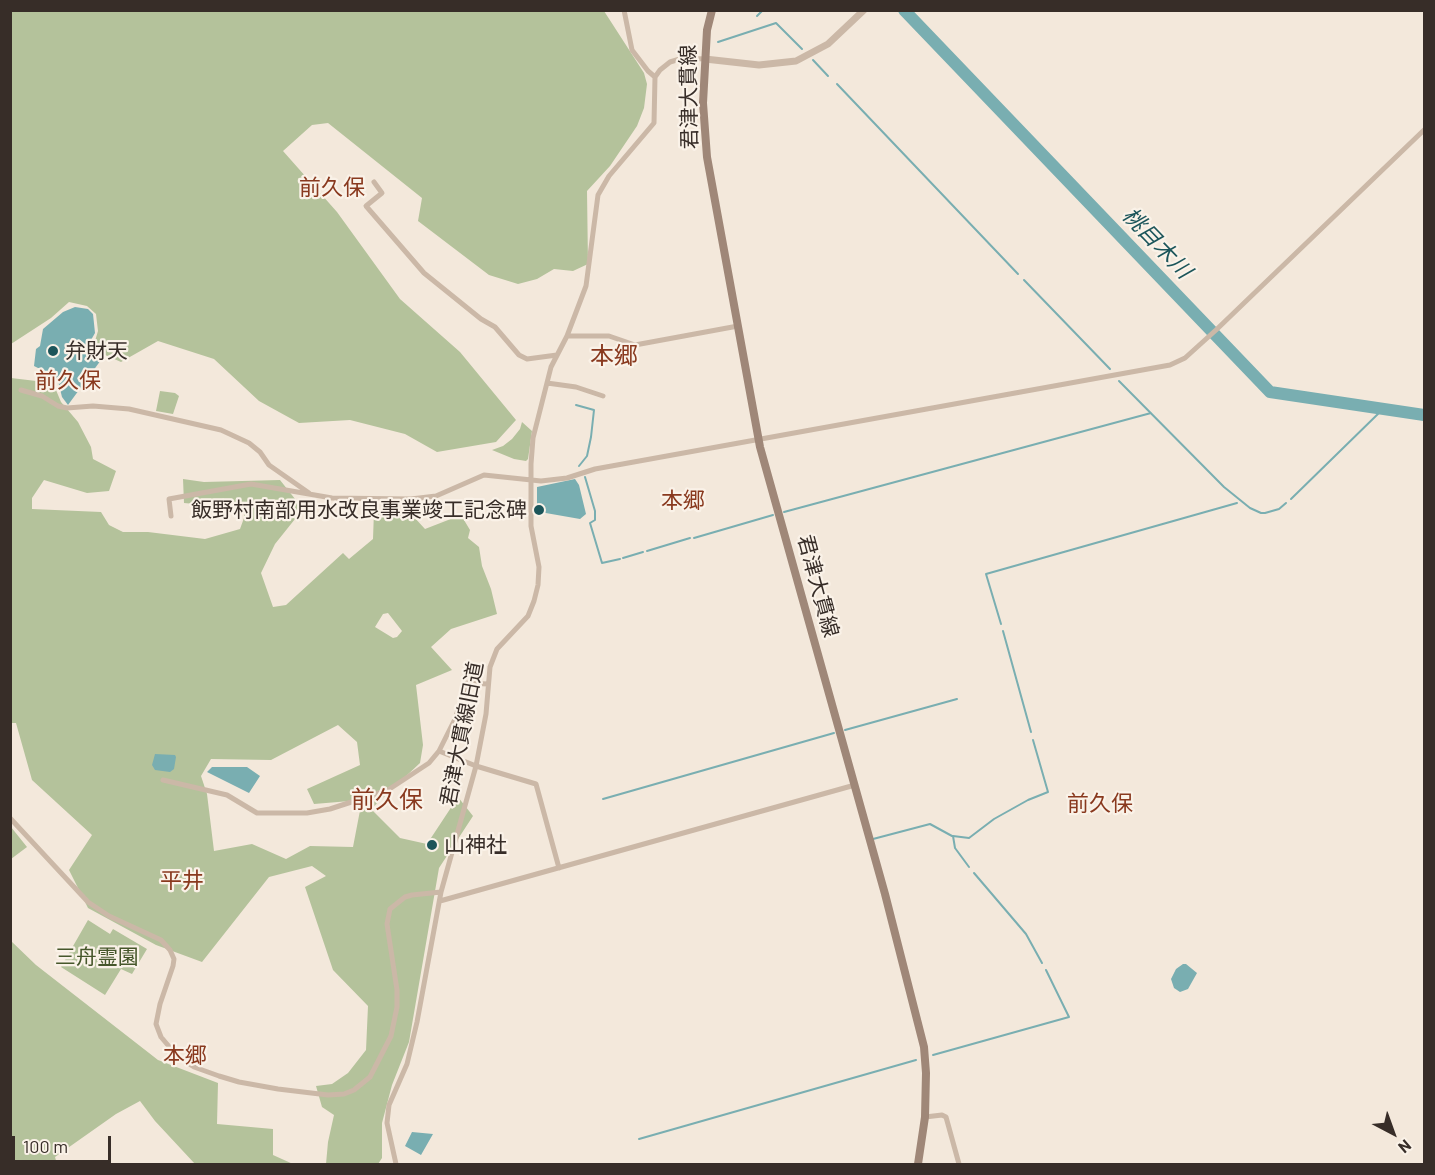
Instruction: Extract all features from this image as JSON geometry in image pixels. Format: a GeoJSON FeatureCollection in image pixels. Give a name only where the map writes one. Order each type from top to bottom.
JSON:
{"type":"FeatureCollection","features":[{"type":"Feature","properties":{"kind":"main road","name":"君津大貫線"},"geometry":{"type":"LineString","coordinates":[[712,10],[707,30],[703,127],[738,326],[759,439],[903,959],[924,1047],[925,1117],[918,1164]]}},
{"type":"Feature","properties":{"kind":"street"},"geometry":{"type":"LineString","coordinates":[[624,10],[632,50],[655,77],[669,62],[683,58],[759,66],[796,61],[828,44],[864,10]]}},
{"type":"Feature","properties":{"kind":"street","name":"君津大貫線旧道"},"geometry":{"type":"LineString","coordinates":[[396,1164],[387,1124],[389,1105],[407,1064],[415,1033],[441,892],[476,766],[486,714],[490,667],[497,649],[528,616],[538,585],[539,567],[531,526],[533,438],[547,383],[586,286],[598,195],[609,176],[654,123],[655,77]]}},
{"type":"Feature","properties":{"kind":"street"},"geometry":{"type":"LineString","coordinates":[[171,516],[169,499],[251,484],[332,498],[411,499],[436,496],[484,476],[531,480],[567,478],[595,469],[1164,367],[1185,358],[1216,330],[1425,130]]}},
{"type":"Feature","properties":{"kind":"street"},"geometry":{"type":"LineString","coordinates":[[374,182],[382,193],[366,206],[424,273],[481,319],[495,327],[519,355],[527,359],[557,355]]}},
{"type":"Feature","properties":{"kind":"street"},"geometry":{"type":"LineString","coordinates":[[567,336],[609,336],[635,345],[738,326]]}},
{"type":"Feature","properties":{"kind":"street"},"geometry":{"type":"LineString","coordinates":[[547,383],[576,387],[603,396]]}},
{"type":"Feature","properties":{"kind":"street"},"geometry":{"type":"LineString","coordinates":[[21,390],[35,393],[58,406],[67,408],[93,406],[129,409],[221,430],[249,443],[260,452],[269,465],[310,494]]}},
{"type":"Feature","properties":{"kind":"street"},"geometry":{"type":"LineString","coordinates":[[163,780],[227,795],[257,813],[314,813],[388,790],[429,763],[439,751],[467,683],[488,684]]}},
{"type":"Feature","properties":{"kind":"street"},"geometry":{"type":"LineString","coordinates":[[439,751],[476,766],[536,784],[559,868]]}},
{"type":"Feature","properties":{"kind":"street"},"geometry":{"type":"LineString","coordinates":[[440,901],[855,785]]}},
{"type":"Feature","properties":{"kind":"street"},"geometry":{"type":"LineString","coordinates":[[10,818],[88,902],[109,916],[161,940],[170,950],[174,959],[173,966],[156,1024],[161,1037],[178,1056],[219,1077],[268,1088],[328,1095],[344,1094],[354,1090],[370,1077],[391,1036],[397,1008],[397,990],[387,924],[390,909],[405,897],[441,892]]}},
{"type":"Feature","properties":{"kind":"street"},"geometry":{"type":"LineString","coordinates":[[925,1117],[942,1115],[946,1117],[959,1164]]}},
{"type":"Feature","properties":{"kind":"green space"},"geometry":{"type":"Polygon","coordinates":[[[11,11],[604,11],[644,73],[647,84],[644,108],[637,126],[610,166],[587,191],[588,264],[573,271],[554,269],[537,279],[518,284],[489,275],[418,221],[422,198],[328,123],[312,125],[283,151],[337,212],[400,299],[460,352],[516,420],[496,442],[437,452],[405,434],[350,420],[299,423],[259,401],[214,359],[158,341],[121,362],[103,354],[95,341],[98,331],[96,314],[87,306],[69,302],[51,318],[11,344],[11,11]]]}},
{"type":"Feature","properties":{"kind":"green space"},"geometry":{"type":"Polygon","coordinates":[[[11,378],[53,383],[61,402],[78,422],[91,447],[93,459],[116,471],[109,491],[87,493],[44,480],[32,498],[32,509],[101,512],[109,525],[123,532],[148,532],[205,539],[240,529],[244,512],[238,508],[184,503],[183,479],[204,482],[280,480],[303,509],[275,544],[261,573],[273,607],[286,605],[343,553],[349,559],[373,539],[374,511],[413,516],[425,529],[461,515],[470,530],[468,538],[479,547],[482,566],[497,614],[451,629],[431,647],[452,670],[416,685],[423,745],[420,763],[371,809],[400,838],[427,844],[458,797],[473,816],[439,868],[409,1042],[392,1085],[382,1123],[382,1158],[378,1164],[326,1164],[334,1115],[322,1107],[316,1086],[332,1084],[348,1073],[366,1050],[368,1006],[333,970],[305,887],[326,876],[312,866],[269,877],[202,962],[156,945],[88,908],[69,870],[92,835],[32,780],[16,723],[11,723],[11,378]],[[388,613],[383,614],[375,627],[393,638],[397,637],[402,631],[388,613]],[[338,725],[271,760],[211,759],[201,776],[207,794],[214,851],[252,844],[286,859],[310,846],[353,847],[362,800],[314,804],[307,789],[360,765],[357,742],[338,725]]]}},
{"type":"Feature","properties":{"kind":"green space"},"geometry":{"type":"Polygon","coordinates":[[[160,391],[175,393],[179,396],[173,414],[156,411],[160,391]]]}},
{"type":"Feature","properties":{"kind":"green space"},"geometry":{"type":"Polygon","coordinates":[[[522,422],[532,431],[526,461],[492,450],[512,439],[520,429],[522,422]]]}},
{"type":"Feature","properties":{"kind":"green space"},"geometry":{"type":"Polygon","coordinates":[[[11,827],[27,847],[10,859],[11,827]]]}},
{"type":"Feature","properties":{"kind":"green space","name":"三舟霊園"},"geometry":{"type":"Polygon","coordinates":[[[88,920],[110,934],[113,929],[147,949],[132,974],[121,969],[105,995],[61,967],[88,920]]]}},
{"type":"Feature","properties":{"kind":"green space"},"geometry":{"type":"Polygon","coordinates":[[[10,940],[36,965],[158,1060],[218,1083],[217,1124],[273,1129],[273,1155],[293,1164],[195,1164],[155,1121],[140,1101],[116,1114],[55,1157],[57,1164],[11,1164],[10,940]]]}},
{"type":"Feature","properties":{"kind":"water"},"geometry":{"type":"Polygon","coordinates":[[[75,307],[88,309],[93,314],[95,333],[91,340],[101,360],[68,405],[62,397],[58,381],[54,376],[34,366],[36,349],[40,346],[43,329],[63,312],[75,307]]]}},
{"type":"Feature","properties":{"kind":"water"},"geometry":{"type":"Polygon","coordinates":[[[575,479],[579,485],[586,514],[580,519],[540,512],[540,508],[537,507],[537,487],[575,479]]]}},
{"type":"Feature","properties":{"kind":"water"},"geometry":{"type":"Polygon","coordinates":[[[155,754],[175,755],[174,769],[170,772],[155,770],[152,765],[155,754]]]}},
{"type":"Feature","properties":{"kind":"water"},"geometry":{"type":"Polygon","coordinates":[[[212,767],[247,767],[260,776],[249,793],[207,772],[212,767]]]}},
{"type":"Feature","properties":{"kind":"water"},"geometry":{"type":"Polygon","coordinates":[[[1183,964],[1197,973],[1188,989],[1180,992],[1174,988],[1171,979],[1176,969],[1183,964]]]}},
{"type":"Feature","properties":{"kind":"water"},"geometry":{"type":"Polygon","coordinates":[[[412,1132],[433,1134],[421,1155],[405,1146],[412,1132]]]}},
{"type":"Feature","properties":{"kind":"waterway"},"geometry":{"type":"LineString","coordinates":[[757,16],[763,10]]}},
{"type":"Feature","properties":{"kind":"waterway","name":"桃目木川"},"geometry":{"type":"LineString","coordinates":[[904,10],[1270,392],[1424,415]]}},
{"type":"Feature","properties":{"kind":"waterway"},"geometry":{"type":"LineString","coordinates":[[718,42],[776,23],[802,49]]}},
{"type":"Feature","properties":{"kind":"waterway"},"geometry":{"type":"LineString","coordinates":[[813,60],[828,76]]}},
{"type":"Feature","properties":{"kind":"waterway"},"geometry":{"type":"LineString","coordinates":[[837,84],[1018,274]]}},
{"type":"Feature","properties":{"kind":"waterway"},"geometry":{"type":"LineString","coordinates":[[1024,280],[1110,369]]}},
{"type":"Feature","properties":{"kind":"waterway"},"geometry":{"type":"LineString","coordinates":[[1119,381],[1224,487],[1250,508],[1265,513],[1279,509],[1286,503]]}},
{"type":"Feature","properties":{"kind":"waterway"},"geometry":{"type":"LineString","coordinates":[[576,405],[594,410],[587,456],[579,466]]}},
{"type":"Feature","properties":{"kind":"waterway"},"geometry":{"type":"LineString","coordinates":[[1291,499],[1382,410]]}},
{"type":"Feature","properties":{"kind":"waterway"},"geometry":{"type":"LineString","coordinates":[[784,512],[1151,413]]}},
{"type":"Feature","properties":{"kind":"waterway"},"geometry":{"type":"LineString","coordinates":[[585,477],[595,511],[595,520],[590,523],[602,563],[620,559]]}},
{"type":"Feature","properties":{"kind":"waterway"},"geometry":{"type":"LineString","coordinates":[[1001,624],[986,574],[1237,503]]}},
{"type":"Feature","properties":{"kind":"waterway"},"geometry":{"type":"LineString","coordinates":[[694,538],[773,515]]}},
{"type":"Feature","properties":{"kind":"waterway"},"geometry":{"type":"LineString","coordinates":[[647,551],[690,538]]}},
{"type":"Feature","properties":{"kind":"waterway"},"geometry":{"type":"LineString","coordinates":[[623,558],[643,552]]}},
{"type":"Feature","properties":{"kind":"waterway"},"geometry":{"type":"LineString","coordinates":[[1003,631],[1031,732]]}},
{"type":"Feature","properties":{"kind":"waterway"},"geometry":{"type":"LineString","coordinates":[[845,730],[957,699]]}},
{"type":"Feature","properties":{"kind":"waterway"},"geometry":{"type":"LineString","coordinates":[[603,799],[834,733]]}},
{"type":"Feature","properties":{"kind":"waterway"},"geometry":{"type":"LineString","coordinates":[[969,867],[955,848],[953,836],[969,838],[994,819],[1048,792],[1033,740]]}},
{"type":"Feature","properties":{"kind":"waterway"},"geometry":{"type":"LineString","coordinates":[[873,839],[930,824],[952,836]]}},
{"type":"Feature","properties":{"kind":"waterway"},"geometry":{"type":"LineString","coordinates":[[974,873],[1026,934],[1042,963]]}},
{"type":"Feature","properties":{"kind":"waterway"},"geometry":{"type":"LineString","coordinates":[[933,1055],[1069,1017],[1046,970]]}},
{"type":"Feature","properties":{"kind":"waterway"},"geometry":{"type":"LineString","coordinates":[[639,1139],[916,1060]]}},
{"type":"Feature","properties":{"kind":"place","name":"弁財天"},"geometry":{"type":"Point","coordinates":[53,351]}},
{"type":"Feature","properties":{"kind":"place","name":"飯野村南部用水改良事業竣工記念碑"},"geometry":{"type":"Point","coordinates":[539,510]}},
{"type":"Feature","properties":{"kind":"place","name":"山神社"},"geometry":{"type":"Point","coordinates":[432,845]}},
{"type":"Feature","properties":{"kind":"district","name":"前久保"},"geometry":{"type":"Point","coordinates":[332,188]}},
{"type":"Feature","properties":{"kind":"district","name":"本郷"},"geometry":{"type":"Point","coordinates":[614,356]}},
{"type":"Feature","properties":{"kind":"district","name":"前久保"},"geometry":{"type":"Point","coordinates":[68,381]}},
{"type":"Feature","properties":{"kind":"district","name":"本郷"},"geometry":{"type":"Point","coordinates":[683,501]}},
{"type":"Feature","properties":{"kind":"district","name":"前久保"},"geometry":{"type":"Point","coordinates":[387,800]}},
{"type":"Feature","properties":{"kind":"district","name":"前久保"},"geometry":{"type":"Point","coordinates":[1100,804]}},
{"type":"Feature","properties":{"kind":"district","name":"平井"},"geometry":{"type":"Point","coordinates":[182,881]}},
{"type":"Feature","properties":{"kind":"district","name":"本郷"},"geometry":{"type":"Point","coordinates":[185,1056]}}]}
